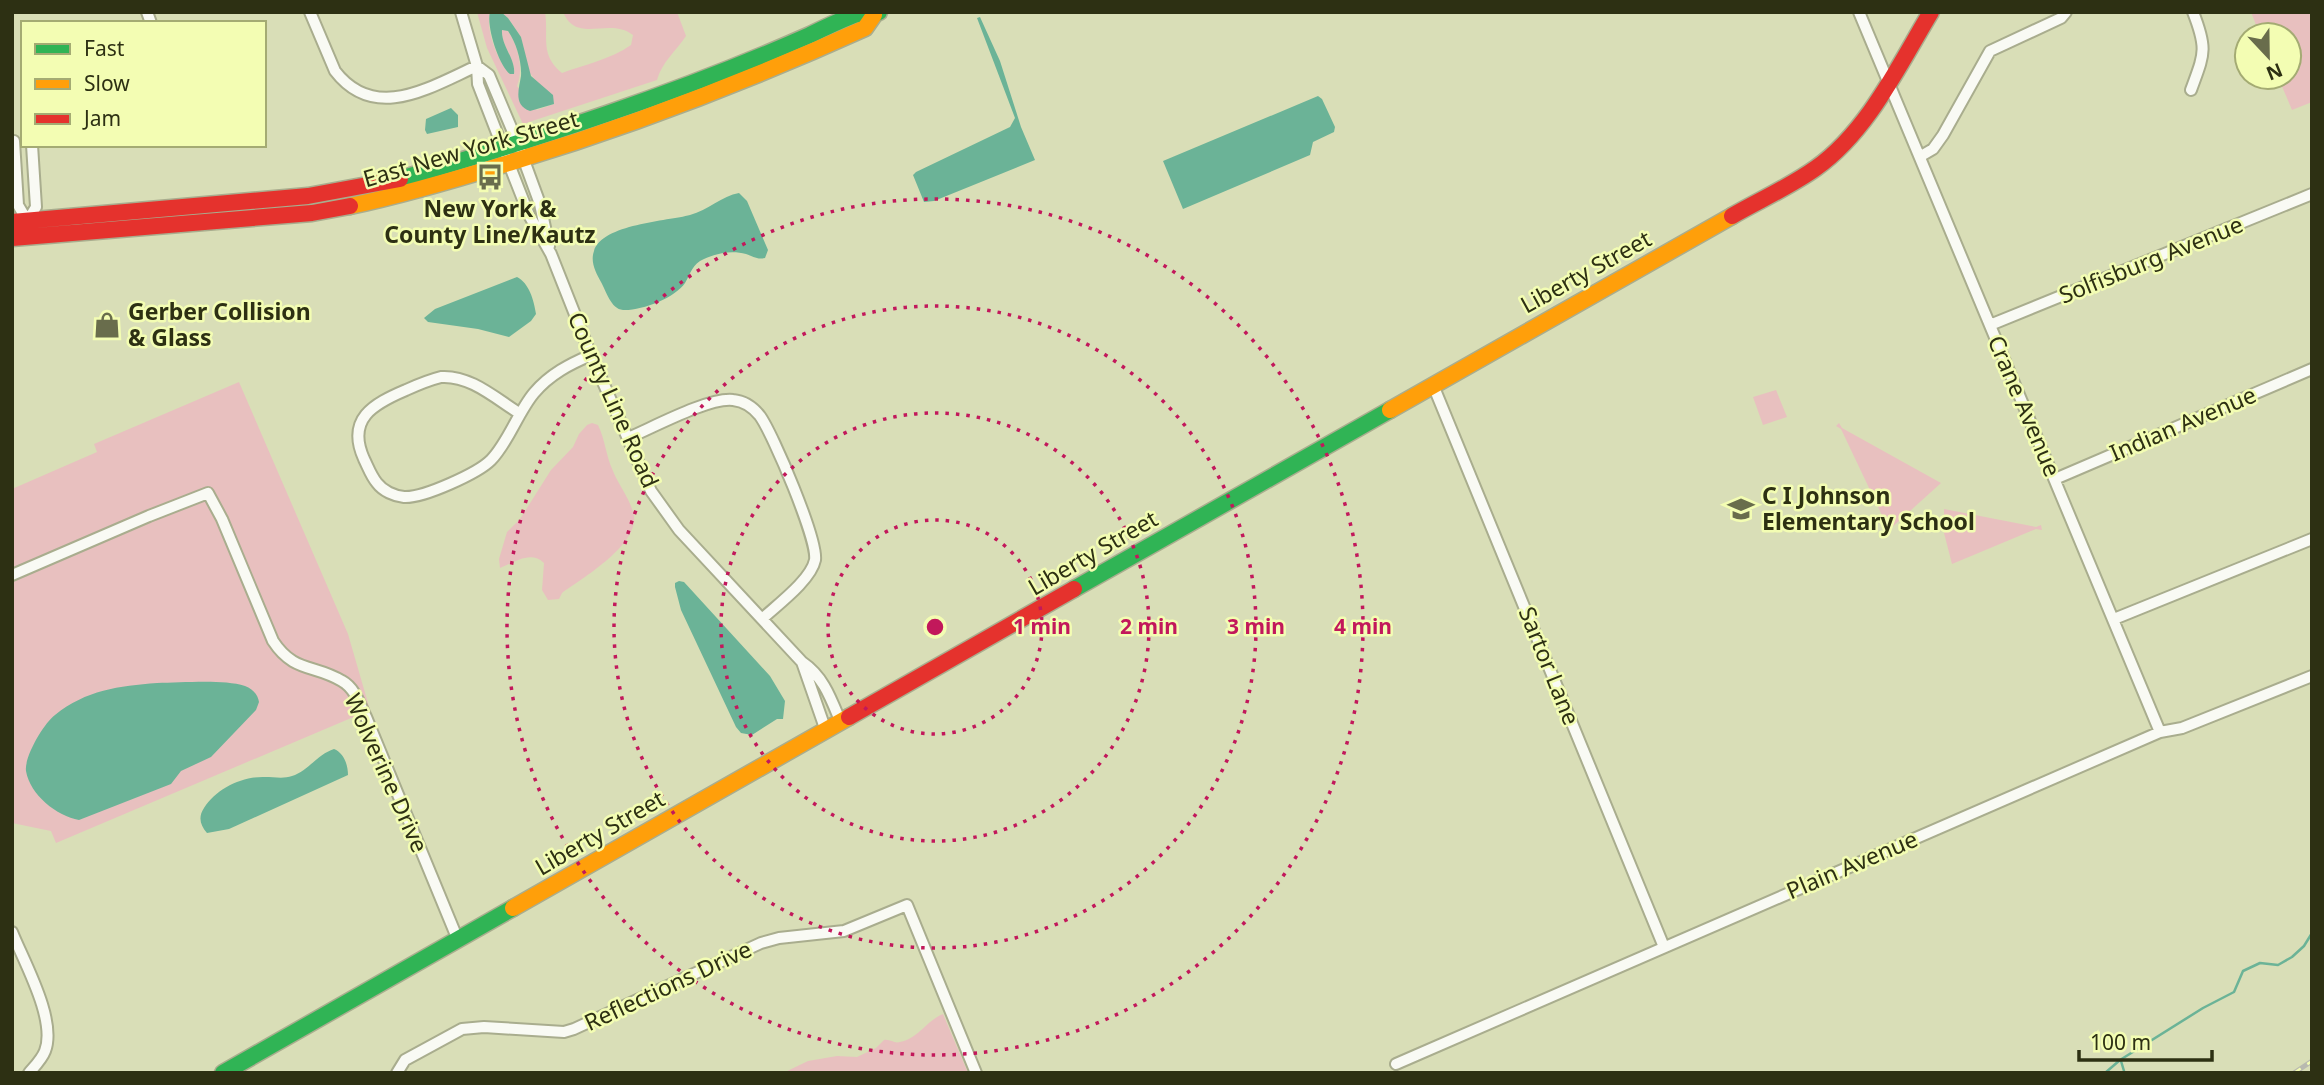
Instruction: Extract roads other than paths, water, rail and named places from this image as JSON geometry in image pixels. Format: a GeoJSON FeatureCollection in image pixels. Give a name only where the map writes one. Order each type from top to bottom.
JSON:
{"type":"FeatureCollection","features":[{"type":"Feature","properties":{"kind":"street"},"geometry":{"type":"LineString","coordinates":[[310,12],[335,71],[342,80],[363,95],[394,99],[477,66]]}},
{"type":"Feature","properties":{"kind":"street","name":"County Line Road"},"geometry":{"type":"LineString","coordinates":[[461,12],[477,66],[478,84],[540,204],[551,254],[591,355],[651,491],[679,530],[802,662],[813,669],[823,683],[841,723]]}},
{"type":"Feature","properties":{"kind":"street","name":"Crane Avenue"},"geometry":{"type":"LineString","coordinates":[[1859,12],[2160,732]]}},
{"type":"Feature","properties":{"kind":"street","name":"Liberty Street"},"geometry":{"type":"LineString","coordinates":[[223,1073],[1816,168],[1849,138],[1931,12]]}},
{"type":"Feature","properties":{"kind":"street"},"geometry":{"type":"LineString","coordinates":[[1921,156],[1933,149],[1943,135],[1990,51],[2061,18],[2066,12]]}},
{"type":"Feature","properties":{"kind":"street"},"geometry":{"type":"LineString","coordinates":[[2191,90],[2205,54],[2193,12]]}},
{"type":"Feature","properties":{"kind":"street","name":"East New York Street"},"geometry":{"type":"LineString","coordinates":[[12,238],[23,226],[308,196],[513,154],[642,120],[765,73],[865,28],[875,13]]}},
{"type":"Feature","properties":{"kind":"street"},"geometry":{"type":"LineString","coordinates":[[16,141],[18,205],[23,226]]}},
{"type":"Feature","properties":{"kind":"street"},"geometry":{"type":"LineString","coordinates":[[23,226],[36,207],[32,147]]}},
{"type":"Feature","properties":{"kind":"street","name":"Solfisburg Avenue"},"geometry":{"type":"LineString","coordinates":[[1990,325],[2312,194]]}},
{"type":"Feature","properties":{"kind":"street"},"geometry":{"type":"LineString","coordinates":[[519,413],[469,382],[452,376],[441,377],[375,404],[362,419],[359,442],[377,483],[394,495],[414,496],[483,467],[497,453],[519,413],[546,381],[563,368],[591,355]]}},
{"type":"Feature","properties":{"kind":"street","name":"Indian Avenue"},"geometry":{"type":"LineString","coordinates":[[2055,479],[2312,369]]}},
{"type":"Feature","properties":{"kind":"street","name":"Sartor Lane"},"geometry":{"type":"LineString","coordinates":[[1433,385],[1664,947]]}},
{"type":"Feature","properties":{"kind":"street"},"geometry":{"type":"LineString","coordinates":[[628,438],[720,400],[739,401],[760,416],[812,538],[815,558],[806,577],[762,619]]}},
{"type":"Feature","properties":{"kind":"street","name":"Wolverine Drive"},"geometry":{"type":"LineString","coordinates":[[12,575],[208,493],[222,519],[272,641],[282,655],[300,665],[343,681],[352,690],[458,940]]}},
{"type":"Feature","properties":{"kind":"street"},"geometry":{"type":"LineString","coordinates":[[2114,620],[2312,539]]}},
{"type":"Feature","properties":{"kind":"street","name":"County Line Road"},"geometry":{"type":"LineString","coordinates":[[802,662],[826,731]]}},
{"type":"Feature","properties":{"kind":"street","name":"Plain Avenue"},"geometry":{"type":"LineString","coordinates":[[1396,1064],[2160,732],[2182,728],[2312,676]]}},
{"type":"Feature","properties":{"kind":"street","name":"Reflections Drive"},"geometry":{"type":"LineString","coordinates":[[397,1073],[405,1060],[462,1029],[484,1027],[564,1032],[761,943],[779,938],[844,930],[907,905],[976,1073]]}},
{"type":"Feature","properties":{"kind":"street"},"geometry":{"type":"LineString","coordinates":[[12,932],[43,1008],[48,1028],[45,1052],[29,1073]]}},
{"type":"Feature","properties":{"kind":"waterway"},"geometry":{"type":"LineString","coordinates":[[2105,1073],[2120,1060],[2203,1008],[2234,992],[2243,971],[2260,963],[2278,965],[2292,957],[2304,946],[2312,933]]}},
{"type":"Feature","properties":{"kind":"waterway"},"geometry":{"type":"LineString","coordinates":[[2121,1061],[2124,1071]]}},
{"type":"Feature","properties":{"kind":"railway"},"geometry":{"type":"LineString","coordinates":[[2294,1073],[2312,1061]]}},
{"type":"Feature","properties":{"kind":"place","name":"New York & County Line/Kautz"},"geometry":{"type":"Point","coordinates":[490,177]}},
{"type":"Feature","properties":{"kind":"place","name":"Gerber Collision & Glass"},"geometry":{"type":"Point","coordinates":[107,325]}},
{"type":"Feature","properties":{"kind":"place","name":"C I Johnson Elementary School"},"geometry":{"type":"Point","coordinates":[1741,509]}}]}
